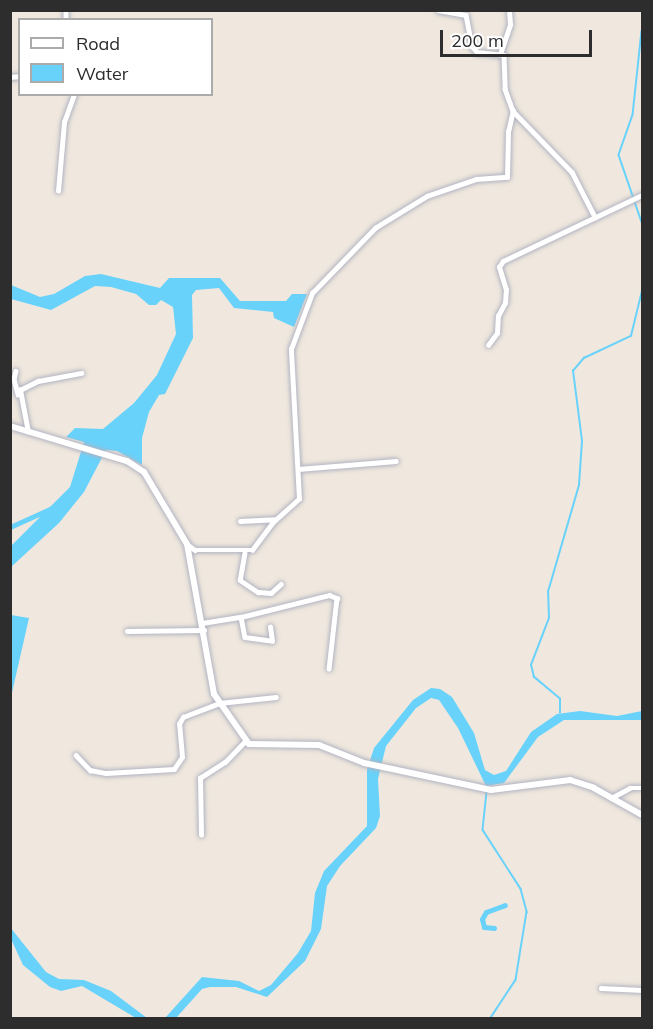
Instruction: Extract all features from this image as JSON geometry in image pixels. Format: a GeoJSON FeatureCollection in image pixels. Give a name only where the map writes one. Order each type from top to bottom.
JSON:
{"type":"FeatureCollection","features":[{"type":"Feature","properties":{"kind":"main road"},"geometry":{"type":"LineString","coordinates":[[10,426],[127,461],[144,472],[187,544],[219,702],[246,740],[258,746],[319,745],[364,763],[491,790],[570,780],[642,815]]}},
{"type":"Feature","properties":{"kind":"street"},"geometry":{"type":"LineString","coordinates":[[187,544],[195,550],[235,548],[245,553],[252,550],[278,519],[299,499],[291,349],[312,293],[375,228],[428,196],[476,179],[507,177],[513,111],[505,89],[504,54],[477,52],[472,46],[464,12],[438,10]]}},
{"type":"Feature","properties":{"kind":"street"},"geometry":{"type":"LineString","coordinates":[[500,54],[510,25],[508,10]]}},
{"type":"Feature","properties":{"kind":"street"},"geometry":{"type":"LineString","coordinates":[[58,191],[64,122],[73,96]]}},
{"type":"Feature","properties":{"kind":"street"},"geometry":{"type":"LineString","coordinates":[[513,111],[543,138],[572,172],[595,217]]}},
{"type":"Feature","properties":{"kind":"street"},"geometry":{"type":"LineString","coordinates":[[488,345],[497,333],[498,316],[505,303],[506,290],[499,267],[503,261],[640,197]]}},
{"type":"Feature","properties":{"kind":"street"},"geometry":{"type":"LineString","coordinates":[[16,371],[14,379],[28,432]]}},
{"type":"Feature","properties":{"kind":"street"},"geometry":{"type":"LineString","coordinates":[[18,394],[38,381],[81,373]]}},
{"type":"Feature","properties":{"kind":"street"},"geometry":{"type":"LineString","coordinates":[[298,469],[396,461]]}},
{"type":"Feature","properties":{"kind":"street"},"geometry":{"type":"LineString","coordinates":[[240,521],[278,519]]}},
{"type":"Feature","properties":{"kind":"street"},"geometry":{"type":"LineString","coordinates":[[245,553],[240,580],[258,592],[271,592],[281,584]]}},
{"type":"Feature","properties":{"kind":"street"},"geometry":{"type":"LineString","coordinates":[[202,622],[241,617],[329,595],[337,598],[329,669]]}},
{"type":"Feature","properties":{"kind":"street"},"geometry":{"type":"LineString","coordinates":[[241,617],[245,637],[272,641],[270,627]]}},
{"type":"Feature","properties":{"kind":"street"},"geometry":{"type":"LineString","coordinates":[[127,631],[204,630]]}},
{"type":"Feature","properties":{"kind":"street"},"geometry":{"type":"LineString","coordinates":[[76,755],[90,770],[106,773],[174,769],[182,758],[180,720],[219,702],[276,697]]}},
{"type":"Feature","properties":{"kind":"street"},"geometry":{"type":"LineString","coordinates":[[201,835],[200,778],[225,762],[246,740]]}},
{"type":"Feature","properties":{"kind":"street"},"geometry":{"type":"LineString","coordinates":[[611,798],[630,788],[642,788]]}},
{"type":"Feature","properties":{"kind":"street"},"geometry":{"type":"LineString","coordinates":[[601,988],[642,990]]}},
{"type":"Feature","properties":{"kind":"water"},"geometry":{"type":"Polygon","coordinates":[[[101,274],[160,288],[169,278],[220,278],[240,301],[286,301],[292,294],[307,294],[294,327],[274,318],[273,312],[234,308],[219,288],[196,290],[192,295],[193,338],[165,394],[159,395],[149,412],[142,438],[142,465],[117,451],[106,450],[84,492],[59,523],[11,567],[11,546],[70,487],[84,442],[66,437],[75,428],[103,429],[134,403],[157,375],[176,334],[173,307],[161,300],[156,305],[149,305],[136,294],[111,287],[95,286],[51,310],[11,299],[11,285],[40,297],[54,294],[85,276],[101,274]]]}},
{"type":"Feature","properties":{"kind":"water"},"geometry":{"type":"Polygon","coordinates":[[[10,615],[29,618],[11,697],[10,615]]]}},
{"type":"Feature","properties":{"kind":"water"},"geometry":{"type":"Polygon","coordinates":[[[431,688],[440,689],[452,697],[474,733],[485,770],[494,775],[506,771],[531,732],[557,714],[580,711],[617,716],[642,711],[642,720],[564,720],[538,737],[504,783],[486,786],[458,728],[439,700],[431,698],[416,708],[386,746],[378,779],[380,816],[376,828],[340,866],[327,886],[321,929],[305,961],[267,997],[236,987],[210,987],[202,989],[176,1018],[165,1018],[202,977],[239,981],[259,991],[271,985],[298,953],[311,931],[315,893],[324,871],[367,826],[367,770],[374,748],[413,700],[431,688]]]}},
{"type":"Feature","properties":{"kind":"water"},"geometry":{"type":"Polygon","coordinates":[[[10,927],[46,972],[59,979],[84,980],[111,991],[147,1018],[136,1018],[82,986],[61,991],[50,987],[23,965],[11,939],[10,927]]]}},
{"type":"Feature","properties":{"kind":"waterway"},"geometry":{"type":"LineString","coordinates":[[642,31],[633,115],[619,155],[642,222]]}},
{"type":"Feature","properties":{"kind":"waterway"},"geometry":{"type":"LineString","coordinates":[[560,713],[560,699],[534,677],[531,665],[549,618],[548,592],[579,485],[582,441],[573,371],[584,358],[631,336],[642,291]]}},
{"type":"Feature","properties":{"kind":"waterway"},"geometry":{"type":"LineString","coordinates":[[10,527],[52,508]]}},
{"type":"Feature","properties":{"kind":"waterway"},"geometry":{"type":"LineString","coordinates":[[487,792],[483,830],[521,889],[527,912],[516,980],[491,1018]]}},
{"type":"Feature","properties":{"kind":"waterway"},"geometry":{"type":"LineString","coordinates":[[494,928],[484,927],[482,919],[486,912],[505,905]]}}]}
